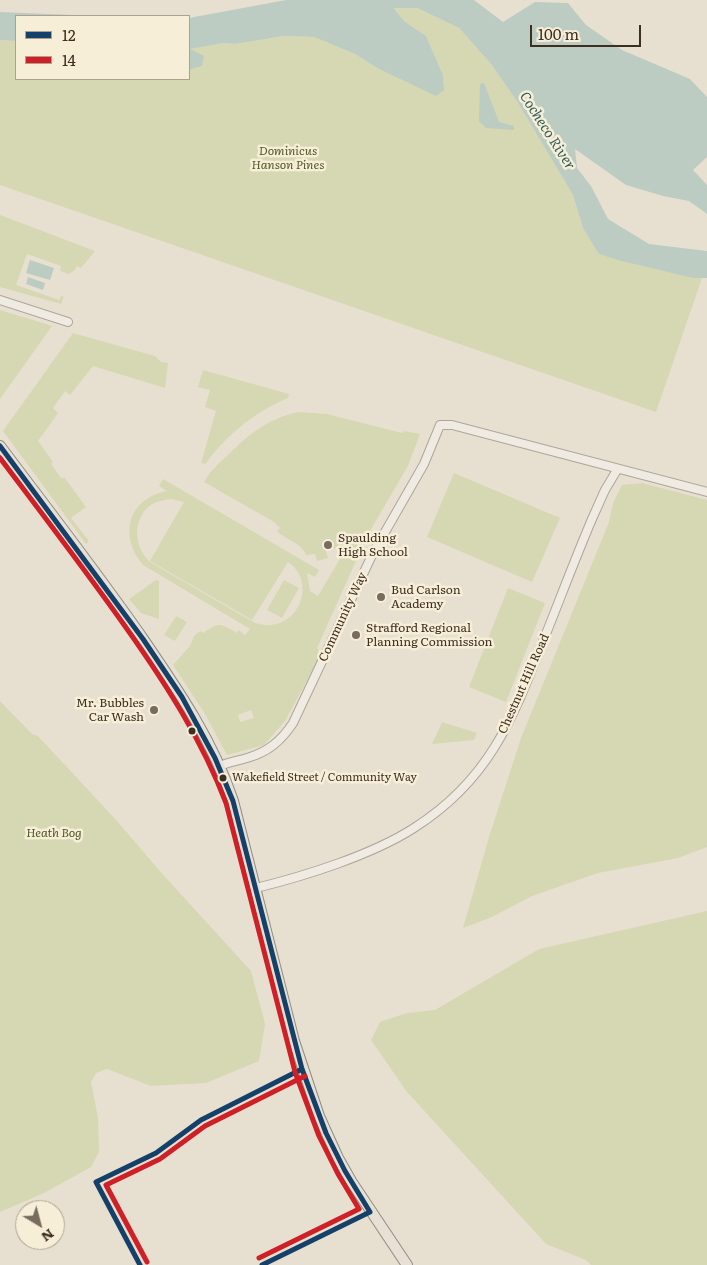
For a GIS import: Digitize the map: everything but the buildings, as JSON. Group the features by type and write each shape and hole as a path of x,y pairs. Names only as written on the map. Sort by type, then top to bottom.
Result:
{"main road":[{"path":"0,446 132,623 192,713 220,766 233,801 302,1069 319,1116 341,1164 370,1212 407,1265"}],"street":[{"path":"0,300 68,322"},
{"name":"Community Way","path":"220,766 260,753 277,743 293,723 373,553 424,464 440,426 452,425 617,470"},
{"path":"617,470 707,492"},
{"name":"Chestnut Hill Road","path":"256,888 328,866 383,845 429,818 470,780 496,746 514,712 592,519 605,490 617,470"}],"green space":[{"name":"Dominicus Hanson Pines","path":"394,7 417,8 459,28 492,65 518,103 573,195 583,228 693,278 702,278 656,412 0,185 0,40 15,41 15,80 190,80 190,70 202,66 190,49 284,36 314,37 355,54 377,68 443,75 426,36 404,21"},
{"path":"0,215 95,251 81,268 77,266 69,274 60,271 61,266 27,254 16,285 59,300 61,296 64,297 61,304 0,287"},
{"path":"0,310 52,326 0,399"},
{"path":"73,333 155,356 161,362 168,363 165,388 93,366 70,395 65,391 53,408 58,413 38,441 53,462 51,464 62,479 64,477 86,507 71,518 89,541 86,544 3,431"},
{"path":"203,370 289,394 288,398 264,410 242,425 222,443 205,464 201,463 216,411 205,407 210,390 198,387"},
{"path":"298,412 327,414 402,433 404,431 420,434 408,466 368,534 317,648 321,655 285,721 264,745 227,755 205,714 173,665 190,646 194,636 200,631 203,633 220,625 237,633 239,630 245,635 250,629 143,565 135,554 129,531 131,520 143,501 167,491 159,486 163,479 319,570 315,577 307,573 310,591 318,596 344,552 337,547 326,551 328,558 317,561 315,554 306,555 298,545 277,531 280,528 274,522 204,482 209,474 245,439 269,422","holes":["171,499 184,502 150,561 252,620 288,562 296,570 301,579 303,589 301,599 291,616 282,622 271,625 255,623 150,562 140,548 137,532 138,524 145,510 152,504","251,710 254,718 240,722 238,715"]},
{"path":"454,473 560,518 532,582 427,537"},
{"path":"642,483 707,500 707,847 678,858 598,873 532,896 492,917 463,928 489,837 521,738 609,522 613,503 622,485"},
{"path":"156,580 159,581 159,619 141,613 129,599"},
{"path":"284,580 299,588 282,618 267,610"},
{"path":"508,588 545,603 506,702 469,687"},
{"path":"176,616 187,622 175,641 164,635"},
{"name":"Heath Bog","path":"0,701 32,734 38,736 251,971 265,1024 259,1061 206,1083 151,1086 107,1069 96,1073 91,1082 98,1118 99,1152 91,1167 44,1193 28,1200 15,1200 15,1206 0,1212"},
{"path":"442,722 477,733 474,740 432,744"},
{"path":"707,911 707,1265 591,1265 586,1260 546,1244 407,1092 371,1040 380,1022 407,1013 435,1010 539,949"}],"water":[{"name":"Cocheco River","path":"286,0 474,0 503,22 535,2 568,3 586,25 622,50 690,79 707,97 707,157 693,170 707,185 707,214 689,201 663,196 626,185 575,149 577,168 591,186 608,219 649,244 707,251 707,278 693,278 599,254 583,228 573,195 518,103 492,65 459,28 417,8 394,8 404,21 426,36 443,75 444,90 436,96 377,68 355,54 314,37 284,36 190,49 190,18"},
{"path":"0,12 74,15 15,15 15,41 0,40"},
{"path":"190,49 204,56 202,66 190,70"},
{"path":"484,83 499,122 514,126 514,130 486,128 479,121 480,84"},
{"path":"30,260 54,268 50,280 26,273"},
{"path":"28,277 45,283 43,290 26,284"}],"transit line":[{"name":"12","path":"0,446 143,639 182,697 215,758 233,801 302,1069 326,1133 345,1171 370,1212 262,1265"},
{"name":"14","path":"0,458 112,607 169,692 206,757 226,803 295,1072 319,1136 338,1174 359,1209 259,1258"},
{"name":"12","path":"140,1265 96,1182 156,1153 201,1120 302,1069"},
{"name":"14","path":"147,1262 106,1185 160,1159 205,1126 305,1076"}],"place":[{"name":"Spaulding High School","path":"328,545"},
{"name":"Bud Carlson Academy","path":"381,597"},
{"name":"Strafford Regional Planning Commission","path":"356,635"},
{"name":"Mr. Bubbles Car Wash","path":"154,710"},
{"name":"Wakefield Street / Community Way","path":"223,778"}]}
